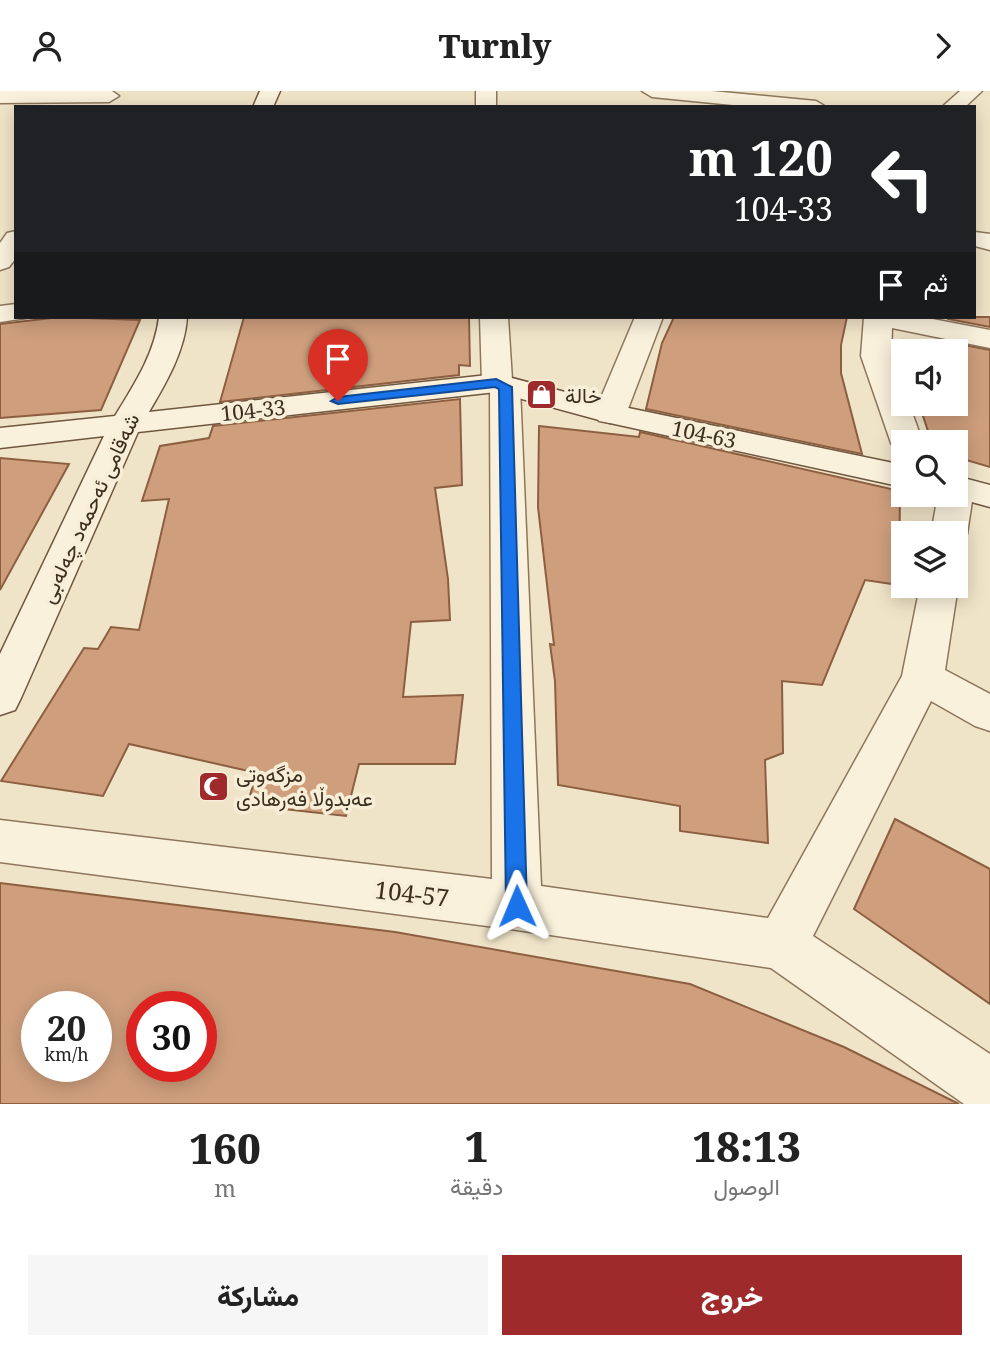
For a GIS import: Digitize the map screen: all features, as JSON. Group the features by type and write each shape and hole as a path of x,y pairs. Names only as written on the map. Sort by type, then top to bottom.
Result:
{"street":[{"path":"652,91 734,103 776,105"},
{"path":"954,105 972,91"},
{"path":"0,97 108,98"},
{"path":"0,262 14,241"},
{"name":"شەقامی ئەحمەد چەلەبی","path":"0,698 126,424 156,374 173,319"},
{"path":"494,319 501,385 517,906"},
{"path":"610,414 648,319"},
{"path":"879,319 876,356 902,430"},
{"path":"889,319 990,339"},
{"name":"104-33","path":"0,438 501,385"},
{"name":"104-63","path":"501,385 610,414 891,473"},
{"path":"780,945 923,677 937,598"},
{"path":"923,677 990,696"},
{"path":"923,677 990,714"},
{"name":"104-57","path":"0,841 517,906 780,945 990,1088"}],"building":[{"path":"990,317 990,327 948,319"},
{"path":"43,319 140,320 101,410 0,418 0,324"},
{"path":"243,319 469,319 470,366 459,365 459,375 220,402"},
{"path":"673,319 847,319 841,345 841,373 862,454 646,409 662,343"},
{"path":"968,346 990,350 990,467 968,461 968,430 928,430 923,416 968,416"},
{"path":"460,399 462,485 435,488 448,579 450,620 411,622 403,697 463,695 455,764 359,764 346,816 247,805 257,773 129,744 103,796 1,781 84,648 98,649 111,627 139,630 169,499 142,501 160,446 209,438 213,426"},
{"path":"539,426 639,437 640,432 891,489 891,507 900,507 900,521 891,521 891,584 865,580 822,685 782,681 783,753 765,760 768,843 680,831 680,806 558,785 555,681 550,644 554,645 538,507"},
{"path":"0,458 69,464 0,590"},
{"path":"895,819 990,869 990,1004 854,909"},
{"path":"0,883 395,932 690,984 844,1047 959,1104 0,1104"}],"place":[{"name":"خالة","path":"542,395"},
{"name":"مزگەوتی عەبدوڵا فەرهادی","path":"213,786"}],"route":[{"path":"338,401 496,383 505,387 517,906"}]}
